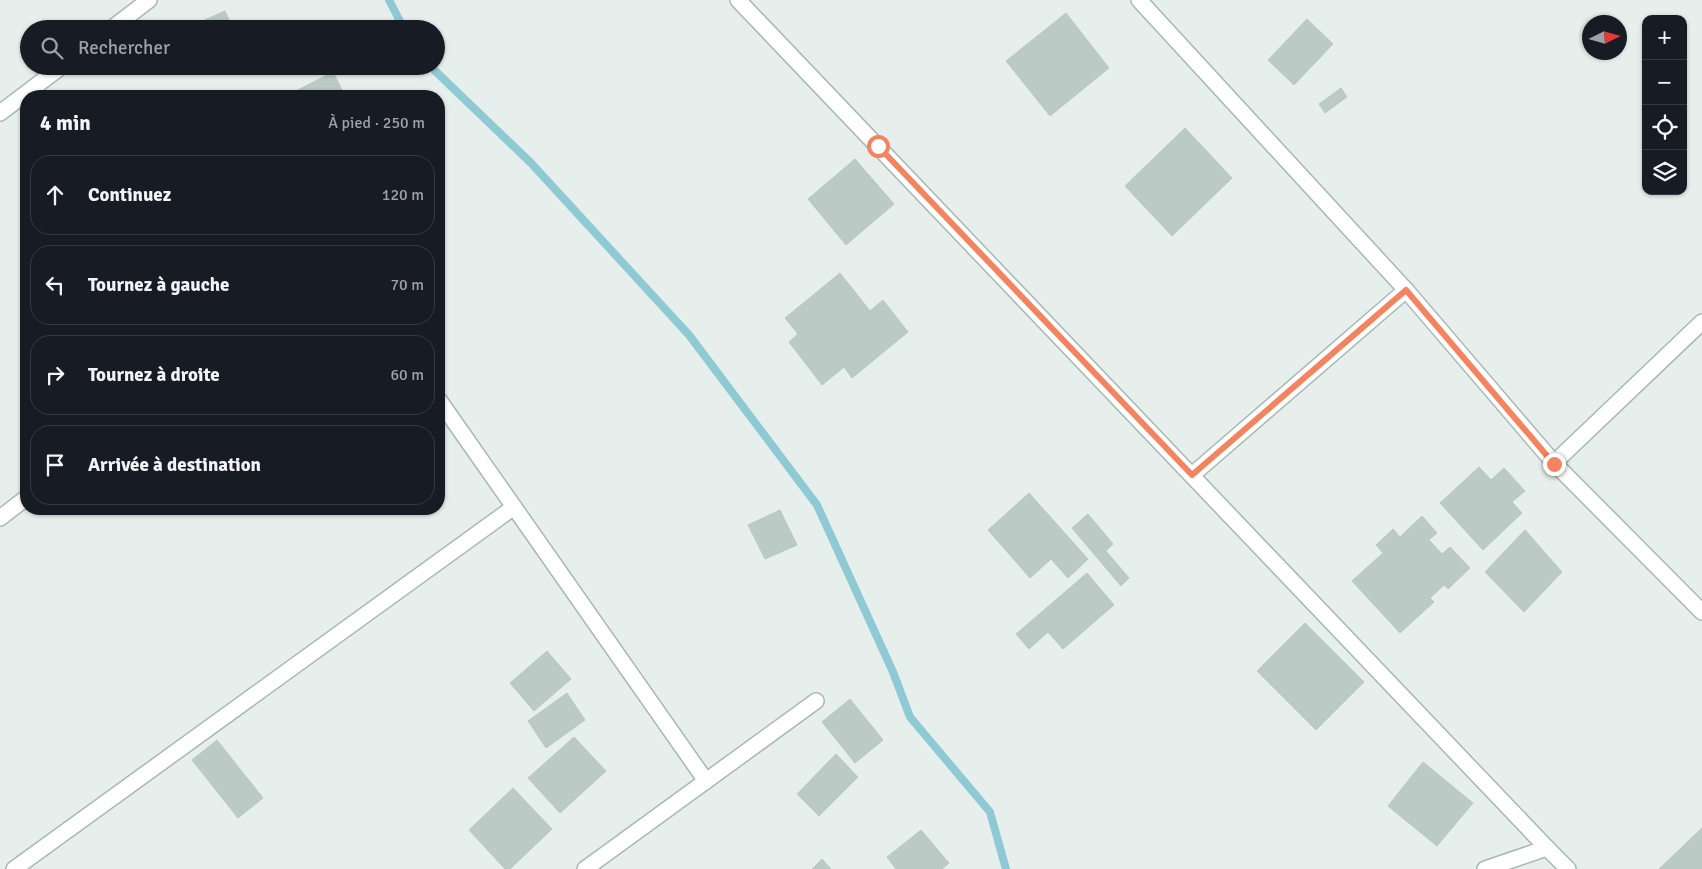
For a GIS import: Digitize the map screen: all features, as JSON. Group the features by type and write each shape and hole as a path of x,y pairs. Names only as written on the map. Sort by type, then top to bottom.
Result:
{"street":[{"path":"122,20 148,0"},
{"path":"738,0 1568,869"},
{"path":"1139,0 1406,290 1554,464 1702,612"},
{"path":"31,90 50,75"},
{"path":"0,114 20,99"},
{"path":"1192,475 1406,290"},
{"path":"1554,464 1702,322"},
{"path":"445,409 706,781"},
{"path":"0,518 20,503"},
{"path":"14,869 514,507"},
{"path":"585,869 816,701"},
{"path":"1485,869 1547,848"}],"building":[{"path":"225,11 229,20 205,20"},
{"path":"1066,13 1109,68 1050,116 1006,61"},
{"path":"1307,19 1333,44 1294,85 1268,60"},
{"path":"327,75 334,75 342,90 298,90"},
{"path":"1341,88 1347,97 1325,113 1319,104"},
{"path":"1185,128 1232,178 1172,236 1125,186"},
{"path":"855,159 894,204 846,245 808,199"},
{"path":"840,273 870,311 883,300 908,332 852,378 844,367 822,385 789,342 798,334 785,318"},
{"path":"1479,467 1491,480 1504,468 1525,491 1512,502 1522,513 1483,550 1440,503"},
{"path":"1029,493 1088,559 1068,578 1051,559 1030,578 988,530"},
{"path":"780,510 797,545 765,559 748,525"},
{"path":"1088,514 1113,544 1106,551 1129,578 1121,586 1072,528"},
{"path":"1422,516 1437,533 1429,540 1442,554 1450,547 1470,568 1448,589 1444,585 1430,598 1434,602 1400,633 1352,581 1383,553 1376,545 1393,529 1400,537"},
{"path":"1525,530 1562,572 1524,612 1485,572"},
{"path":"1087,573 1114,605 1063,649 1048,632 1029,649 1016,634"},
{"path":"1305,623 1364,682 1316,730 1257,671"},
{"path":"547,651 571,679 534,711 510,683"},
{"path":"567,693 585,720 546,748 528,721"},
{"path":"850,699 883,740 855,763 822,722"},
{"path":"574,737 606,771 560,813 528,778"},
{"path":"217,740 263,798 238,818 192,760"},
{"path":"836,754 858,777 819,816 797,794"},
{"path":"1423,762 1473,803 1437,846 1388,806"},
{"path":"513,788 552,829 510,869 505,869 469,830"},
{"path":"1702,828 1702,869 1659,869"},
{"path":"921,830 949,863 942,869 896,869 887,857"},
{"path":"822,859 831,869 812,869"}],"waterway":[{"path":"389,0 399,20"},
{"path":"439,75 531,163 689,335 817,505 893,672 910,717 990,812 1006,869"}],"route":[{"path":"878,146 1192,475 1406,290 1554,464"}]}
